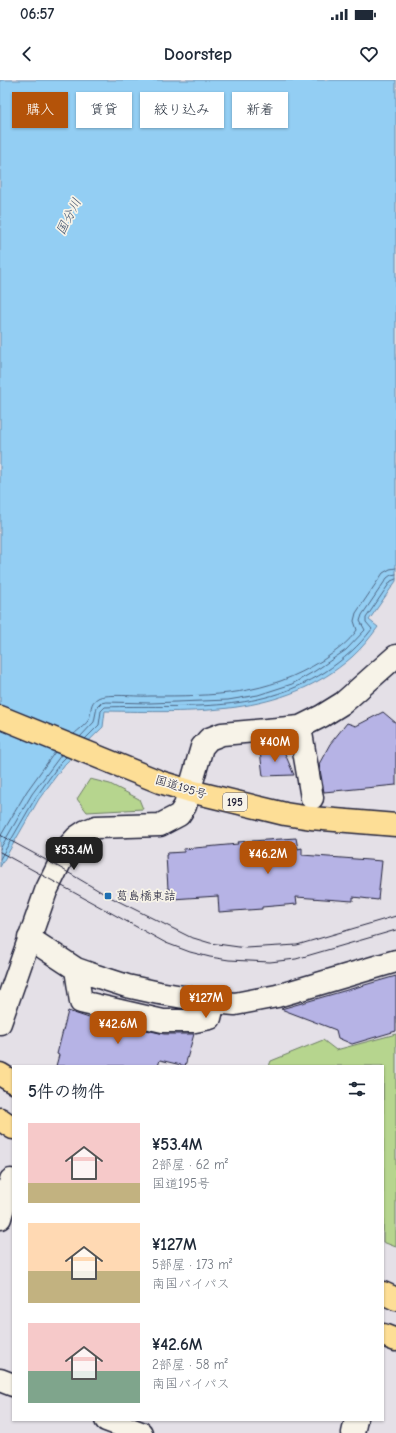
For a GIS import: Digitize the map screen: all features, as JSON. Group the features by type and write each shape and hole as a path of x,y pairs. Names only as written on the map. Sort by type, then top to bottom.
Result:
{"highway":[{"name":"国道195号","path":"0,718 160,782 190,791 285,814 311,818 396,824"},
{"path":"0,1074 12,1081"},
{"path":"0,1119 12,1127"},
{"path":"384,1293 396,1299"},
{"path":"384,1335 396,1340"}],"street":[{"path":"0,1023 46,891 57,866 77,837 96,827 160,825 179,815 185,806 202,747 209,739 222,734 300,727 343,703 396,656"},
{"path":"300,727 312,798"},
{"path":"29,938 76,969 127,986 159,994 235,1004 278,996 396,961"},
{"path":"76,969 81,1002 163,1021 195,1021 210,1018 214,1002"},
{"path":"0,1218 12,1180"},
{"path":"0,1380 12,1385"},
{"path":"109,1421 141,1433"},
{"path":"353,1433 356,1421"}],"green space":[{"path":"90,779 110,784 139,799 143,809 87,812 77,799"},
{"path":"396,1034 396,1247 384,1242 384,1065 269,1065 271,1061 323,1040 336,1050"}],"water":[{"name":"国分川","path":"0,80 396,80 396,581 369,620 378,627 352,657 325,677 296,691 266,701 235,707 203,710 170,712 105,711 103,727 65,764 39,799 0,867"}],"building":[{"path":"383,712 396,723 396,785 324,792 319,764 330,744 347,723 356,726"},
{"path":"283,749 294,775 263,776 260,751"},
{"path":"296,838 298,849 302,848 302,855 382,861 378,900 353,897 353,901 296,897 297,904 262,907 262,909 219,912 218,896 172,899 171,889 168,889 167,853 184,852 184,849 238,844 237,842"},
{"path":"396,976 396,1031 352,1044 338,1038 336,1030 281,1009"},
{"path":"68,1011 104,1023 133,1027 164,1034 194,1034 185,1065 160,1060 158,1065 56,1065 59,1055 57,1054"}],"tram line":[{"path":"0,835 108,896 190,937 210,943 246,948 297,945 396,916"},
{"path":"0,852 166,943 190,952 210,957 229,960 270,962 296,959 396,930"}],"place":[{"name":"葛島橋東詰","path":"108,896"}]}
